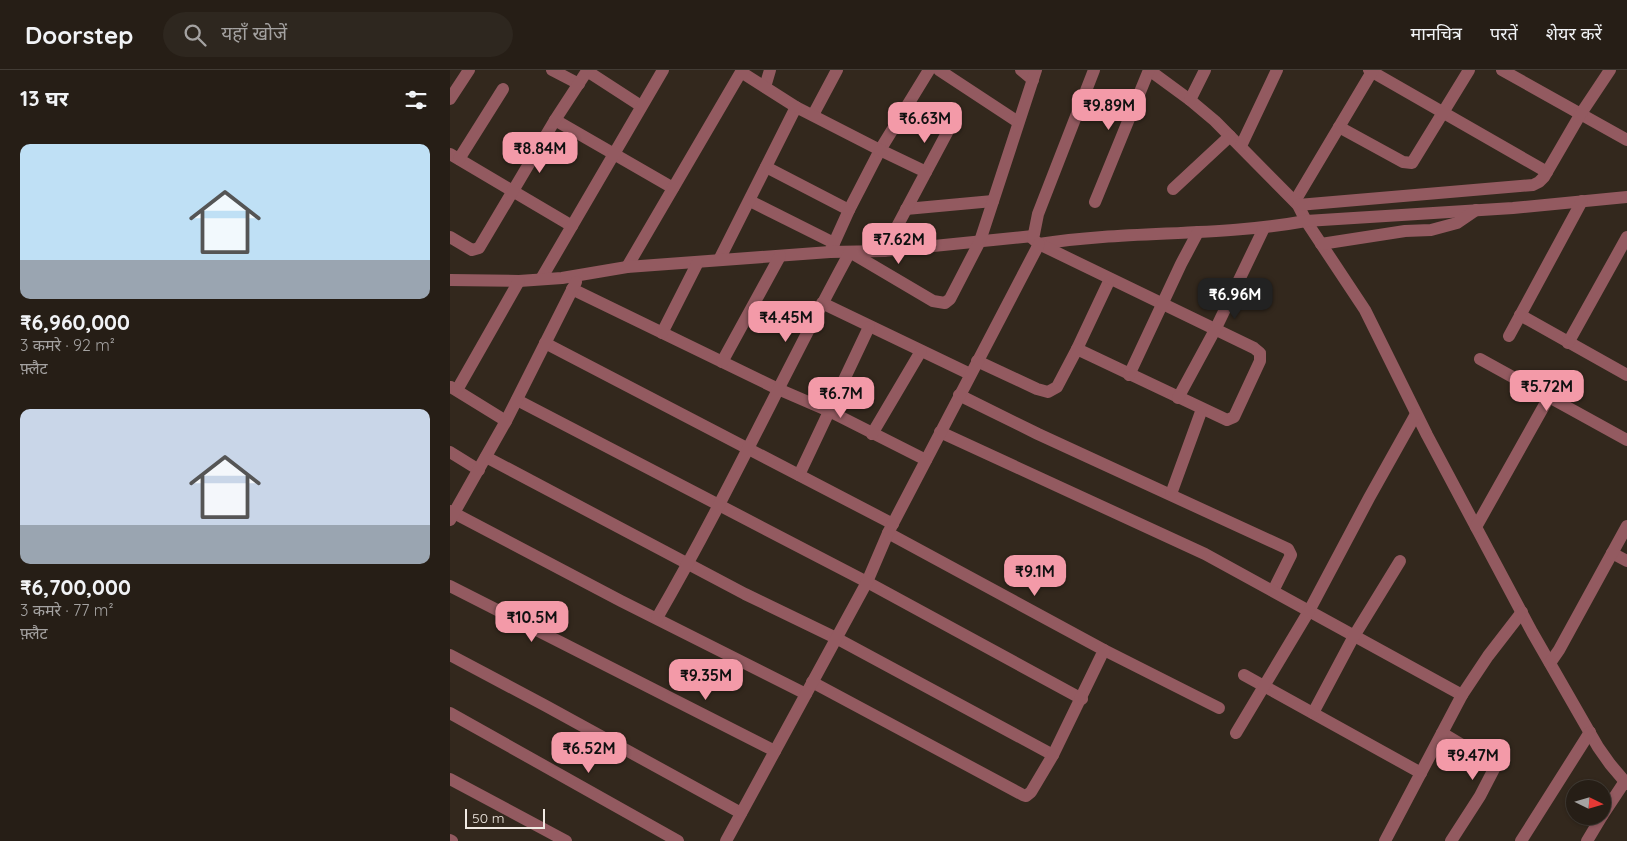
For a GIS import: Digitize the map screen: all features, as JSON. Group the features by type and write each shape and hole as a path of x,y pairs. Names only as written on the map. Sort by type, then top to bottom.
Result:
{"street":[{"path":"450,99 469,70"},
{"path":"552,70 578,84"},
{"path":"541,279 663,70"},
{"path":"764,87 770,70"},
{"path":"813,116 837,70"},
{"path":"832,247 880,150 929,70"},
{"path":"939,70 1018,122"},
{"path":"750,201 832,247 850,252 933,301 948,302 980,241 1034,75 1021,70"},
{"path":"726,841 867,582 890,528 977,361 1036,240 1038,214 1094,70"},
{"path":"1095,202 1149,70 1190,100 1241,146 1301,211 1364,310 1416,414 1550,663 1610,764 1626,782 1611,803"},
{"path":"1190,100 1205,70"},
{"path":"1241,146 1277,70"},
{"path":"1339,127 1410,164 1415,160 1469,70"},
{"path":"1502,70 1627,140"},
{"path":"850,252 884,251 980,241 1090,239 1264,228 1301,211 1533,184 1540,182 1547,172 1580,115 1610,70"},
{"path":"450,237 472,250 479,248 555,120 587,71 641,106"},
{"path":"627,267 739,71 796,107 926,172"},
{"path":"1301,211 1339,127 1371,71 1547,172"},
{"path":"503,89 454,156 572,226"},
{"path":"719,260 796,107"},
{"path":"555,120 673,188"},
{"path":"884,251 948,130"},
{"path":"1173,188 1230,136"},
{"path":"766,167 849,210"},
{"path":"1301,211 1476,210 1627,197"},
{"path":"906,209 993,200"},
{"path":"1509,336 1582,201"},
{"path":"1321,244 1405,231 1431,230 1457,223 1476,210"},
{"path":"1178,398 1216,328 1264,228"},
{"path":"1129,375 1198,232"},
{"path":"1568,343 1627,237"},
{"path":"1036,240 1162,305 1216,328 1254,348 1260,353 1260,361 1232,420 1224,419 1202,409 1077,349"},
{"path":"450,281 541,279 627,267 780,256 832,247"},
{"path":"657,618 688,564 850,252"},
{"path":"722,362 780,256"},
{"path":"662,333 698,262"},
{"path":"579,275 506,421 451,515 806,694"},
{"path":"977,361 1037,390 1048,392 1056,387 1077,349 1110,278"},
{"path":"506,421 454,388 518,281"},
{"path":"572,289 778,389 829,411 926,460"},
{"path":"822,303 970,374"},
{"path":"1520,315 1627,375"},
{"path":"799,476 869,327"},
{"path":"545,343 799,476 1104,650 1219,708"},
{"path":"872,434 921,352"},
{"path":"1480,359 1627,440"},
{"path":"959,395 1038,434 1290,550 1290,558 1273,591"},
{"path":"1476,527 1549,397"},
{"path":"517,400 867,582 1082,699"},
{"path":"1171,494 1202,409"},
{"path":"1236,733 1309,611 1416,414"},
{"path":"940,432 1205,554 1462,695"},
{"path":"450,452 479,470"},
{"path":"486,458 745,594 836,638 1053,755"},
{"path":"1550,663 1627,526"},
{"path":"1612,553 1627,560"},
{"path":"1313,713 1354,636 1400,562"},
{"path":"450,586 775,751"},
{"path":"1387,840 1462,695 1488,656 1522,612"},
{"path":"812,682 1026,796 1031,792 1053,755 1082,699 1104,650"},
{"path":"450,655 741,813"},
{"path":"1244,675 1421,773"},
{"path":"450,713 678,841"},
{"path":"1521,841 1590,732"},
{"path":"1442,733 1492,763 1495,767 1480,796 1451,841"},
{"path":"450,780 566,841"},
{"path":"1587,841 1597,825"}]}
